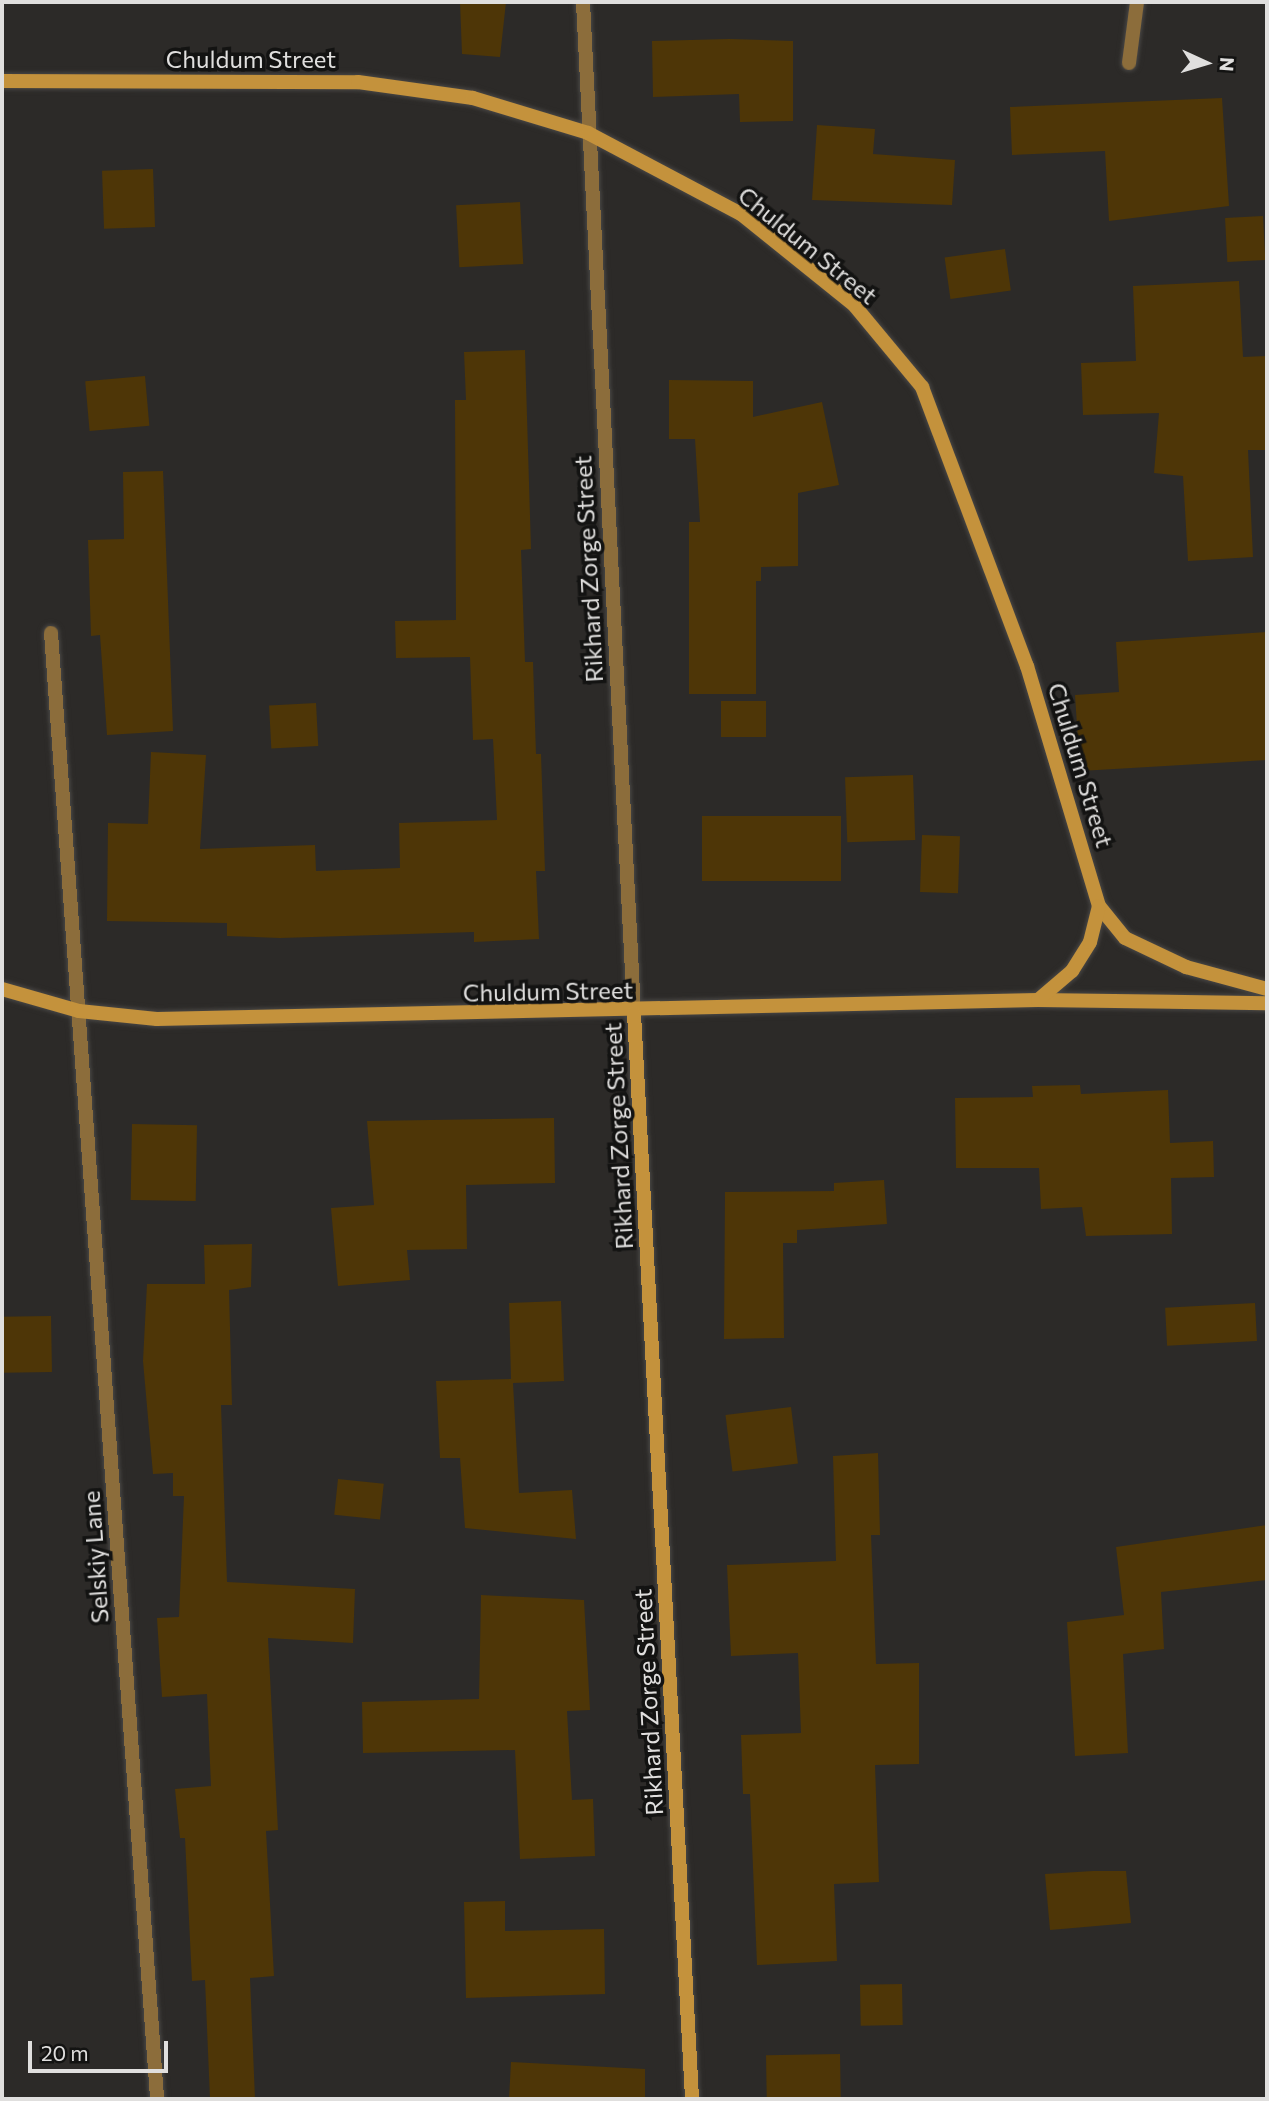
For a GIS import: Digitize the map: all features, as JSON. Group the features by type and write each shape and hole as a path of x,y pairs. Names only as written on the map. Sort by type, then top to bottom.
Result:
{"main road":[{"name":"Chuldum Street","path":"2,81 358,82 473,97 588,133 741,214 854,305 922,387 1027,666 1099,906 1125,938 1186,967 1267,989"},
{"path":"1038,1000 1072,971 1090,942 1099,906"},
{"name":"Chuldum Street","path":"2,989 79,1011 157,1019 634,1013 1038,1000 1267,1003"},
{"name":"Rikhard Zorge Street","path":"634,1013 692,2099"}],"street":[{"name":"Rikhard Zorge Street","path":"583,2 634,1013"},
{"path":"1129,63 1137,2"},
{"name":"Selskiy Lane","path":"51,633 158,2099"}],"building":[{"path":"460,2 506,2 500,57 462,54"},
{"path":"652,41 793,41 793,121 740,122 739,94 653,97"},
{"path":"1222,98 1229,206 1109,221 1105,151 1012,155 1010,107"},
{"path":"817,125 875,129 873,154 955,160 952,205 812,200"},
{"path":"153,169 155,227 104,229 102,171"},
{"path":"520,202 523,264 459,267 456,205"},
{"path":"1263,216 1265,260 1227,262 1225,218"},
{"path":"1005,249 1011,291 950,299 945,257"},
{"path":"1239,281 1243,357 1267,356 1267,450 1248,450 1253,557 1188,561 1183,476 1154,473 1159,413 1083,415 1081,363 1136,361 1133,286"},
{"path":"525,350 531,549 521,550 525,662 533,662 536,754 541,754 545,871 536,871 539,939 474,942 474,932 280,938 227,936 227,923 107,921 108,823 148,824 151,752 206,755 200,849 315,845 316,871 400,868 399,823 497,820 493,739 473,740 470,657 396,658 395,621 456,620 455,400 466,400 464,352"},
{"path":"145,376 149,426 90,431 85,381"},
{"path":"669,380 753,381 753,417 822,402 839,485 798,493 798,566 761,567 761,581 756,581 756,694 689,694 689,522 700,522 695,439 669,439"},
{"path":"163,471 173,731 107,735 100,635 91,636 88,540 124,539 123,472"},
{"path":"1267,632 1267,760 1080,771 1075,695 1119,692 1116,642"},
{"path":"721,701 766,701 766,737 721,737"},
{"path":"316,703 318,746 271,748 269,705"},
{"path":"913,775 915,840 847,842 845,777"},
{"path":"702,816 841,816 841,881 702,881"},
{"path":"922,835 960,836 958,893 920,892"},
{"path":"1080,1085 1081,1094 1168,1090 1170,1143 1213,1141 1214,1177 1171,1178 1172,1234 1086,1236 1082,1207 1041,1209 1039,1168 956,1168 955,1098 1033,1097 1032,1086"},
{"path":"554,1118 555,1183 466,1185 467,1249 407,1250 410,1280 338,1286 331,1208 374,1205 367,1121"},
{"path":"132,1124 197,1125 196,1201 131,1200"},
{"path":"884,1180 887,1224 797,1230 797,1243 783,1243 784,1338 724,1339 725,1192 834,1191 834,1183"},
{"path":"252,1244 251,1287 229,1290 232,1405 221,1405 227,1582 355,1589 353,1643 268,1638 278,1830 266,1831 274,1976 250,1978 255,2099 210,2099 205,1980 192,1981 185,1838 180,1838 175,1789 211,1786 207,1694 162,1697 157,1618 179,1617 184,1496 173,1496 173,1473 153,1474 143,1361 147,1284 205,1284 204,1245"},
{"path":"561,1301 564,1381 513,1383 519,1493 572,1490 576,1539 465,1528 460,1458 440,1458 436,1381 511,1379 509,1303"},
{"path":"1255,1303 1257,1341 1167,1346 1165,1308"},
{"path":"51,1316 52,1372 3,1373 2,1317"},
{"path":"791,1407 798,1464 732,1472 725,1415"},
{"path":"878,1453 880,1535 871,1535 876,1664 919,1663 919,1764 875,1765 879,1882 834,1884 837,1961 757,1965 750,1794 743,1794 741,1735 801,1733 798,1653 731,1656 727,1565 836,1561 833,1456"},
{"path":"338,1479 384,1484 380,1520 334,1515"},
{"path":"1267,1525 1267,1580 1161,1592 1164,1649 1123,1654 1128,1753 1075,1756 1067,1622 1124,1615 1116,1547"},
{"path":"481,1595 584,1600 590,1710 567,1711 572,1800 593,1799 595,1856 520,1859 515,1750 363,1753 362,1702 479,1699"},
{"path":"1126,1871 1131,1923 1050,1930 1045,1874"},
{"path":"505,1901 505,1931 604,1929 605,1994 466,1998 464,1902"},
{"path":"902,1984 903,2025 861,2026 860,1985"},
{"path":"840,2054 841,2099 767,2099 766,2055"},
{"path":"511,2062 645,2069 645,2099 509,2099"}]}
